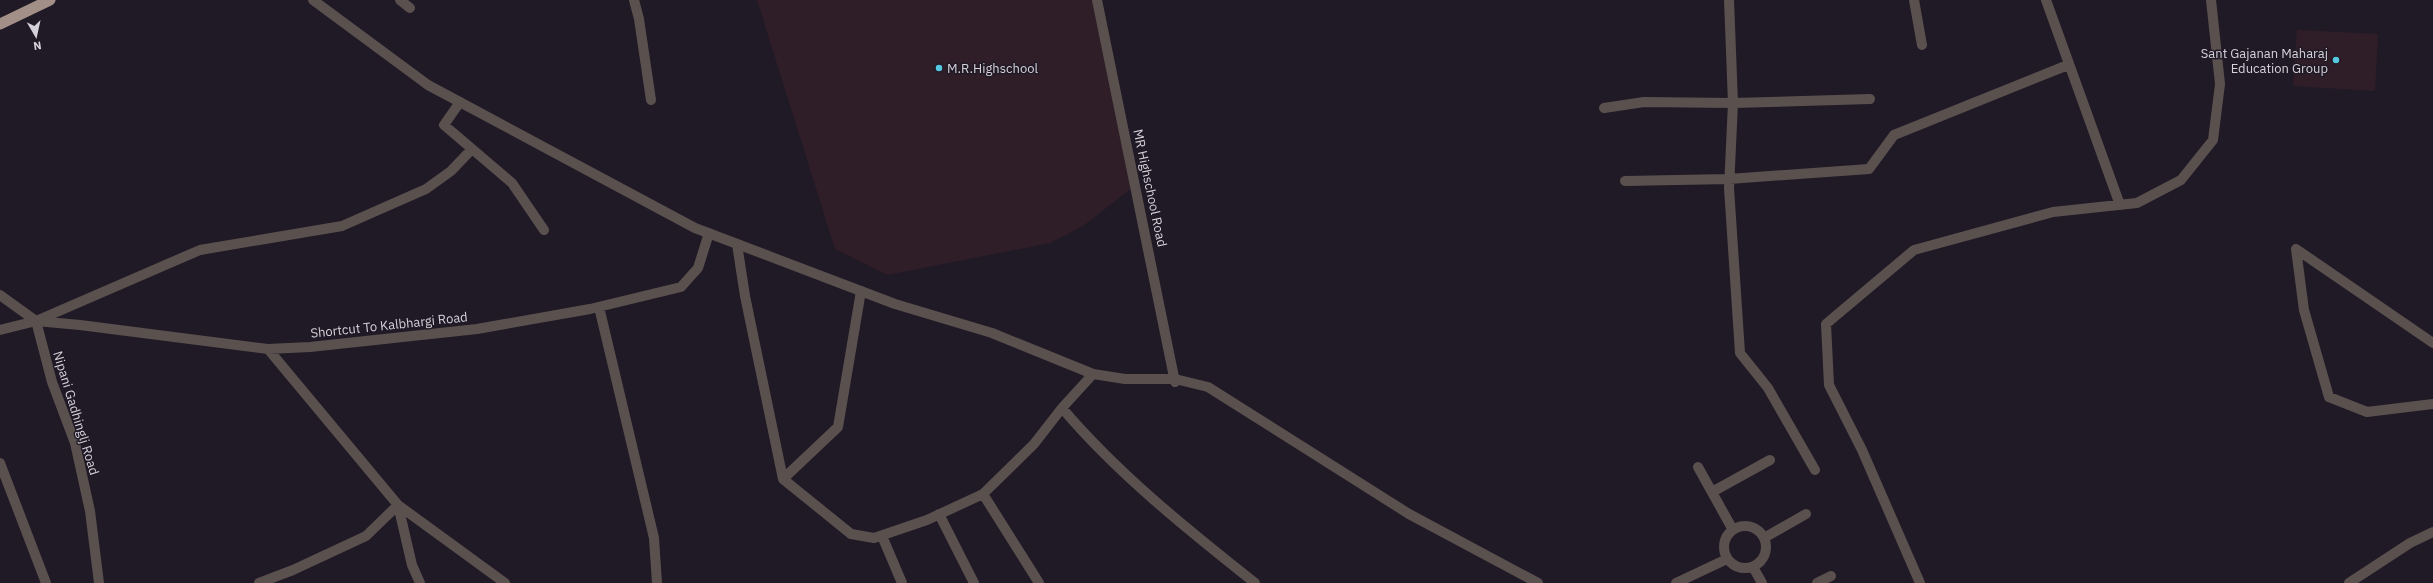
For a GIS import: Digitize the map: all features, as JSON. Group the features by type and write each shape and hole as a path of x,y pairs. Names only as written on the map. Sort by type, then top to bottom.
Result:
{"highway":[{"path":"0,24 50,0"}],"street":[{"path":"313,0 428,85 695,228 895,304 992,334 1093,374 1125,379 1175,380 1208,387 1409,514 1538,583"},
{"path":"400,0 410,8"},
{"path":"634,0 639,19 651,100"},
{"name":"MR Highschool Road","path":"1097,0 1175,380"},
{"path":"1729,0 1733,104 1729,179 1740,353 1768,388 1815,470"},
{"path":"1914,0 1922,45"},
{"path":"2046,0 2068,65 2120,205"},
{"path":"1920,583 1862,450 1829,385 1826,324 1914,250 2053,212 2138,203 2180,180 2213,140 2220,84 2211,0"},
{"path":"1625,181 1729,179 1869,170 1894,134 2068,65"},
{"path":"1604,108 1644,102 1733,104 1870,99"},
{"path":"460,102 444,125 512,183 544,230"},
{"path":"0,330 36,321 200,250 342,226 426,189 451,171 472,149"},
{"name":"Shortcut To Kalbhargi Road","path":"36,321 80,325 268,349 310,347 477,329 599,307 681,287 698,268 709,233"},
{"path":"737,244 745,296 782,479 851,534 874,538 882,536 939,514 982,494 1034,444 1062,408 1093,374"},
{"path":"2433,343 2296,248 2304,310 2329,397 2367,412 2433,404"},
{"path":"782,479 838,427 861,291"},
{"path":"0,295 36,321"},
{"path":"599,307 654,538 657,583"},
{"name":"Nipani Gadhinglj Road","path":"36,321 52,382 75,443 90,511 99,583"},
{"path":"268,349 398,505 505,583"},
{"path":"1062,408 1094,446 1206,544 1254,583"},
{"path":"1712,492 1770,460"},
{"path":"0,463 46,583"},
{"path":"1698,467 1733,530"},
{"path":"982,494 1039,583"},
{"path":"259,583 366,536 398,505"},
{"path":"398,505 412,565 420,583"},
{"path":"939,514 974,583"},
{"path":"1764,538 1806,514"},
{"path":"1739,527 1754,528 1764,538 1766,544 1763,558 1753,567 1739,568 1727,559 1724,553 1725,540 1733,530 1739,527"},
{"path":"2349,583 2410,543 2433,532"},
{"path":"882,536 902,583"},
{"path":"1676,583 1727,559"},
{"path":"1753,567 1762,583"},
{"path":"1817,583 1831,576"}],"shaded area":[{"path":"757,0 1097,0 1137,184 1083,226 1050,243 887,275 835,249"},
{"name":"Sant Gajanan Maharaj Education Group","path":"2297,30 2378,34 2375,91 2293,86"}],"place":[{"name":"Sant Gajanan Maharaj Education Group","path":"2336,60"},
{"name":"M.R.Highschool","path":"939,68"}]}
